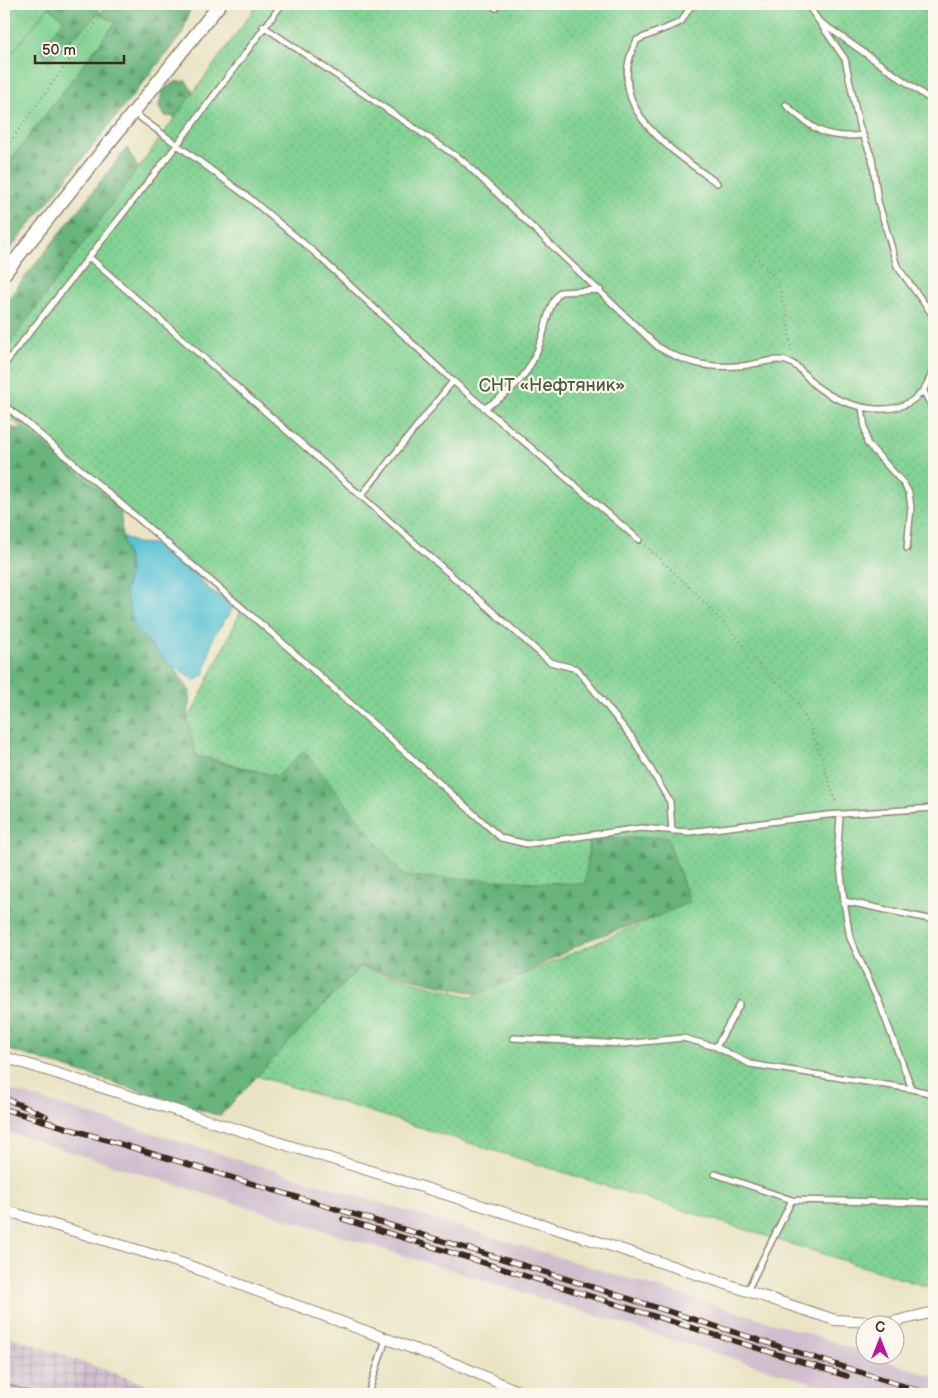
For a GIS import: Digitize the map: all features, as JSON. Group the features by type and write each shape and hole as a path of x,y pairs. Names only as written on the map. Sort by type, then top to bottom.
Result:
{"street":[{"path":"4,274 220,4"},
{"path":"4,1058 596,1241 835,1320 888,1323 934,1312"},
{"path":"4,1210 184,1264 463,1367 524,1394"}],"lane":[{"path":"4,365 177,145 263,26 282,4"},
{"path":"490,4 496,8"},
{"path":"692,4 681,22 637,40 627,65 626,78 638,113 650,130 667,147 717,183"},
{"path":"807,4 845,59 863,135 872,158 878,201 897,266 934,317"},
{"path":"819,22 934,102"},
{"path":"263,26 462,160 658,347 681,360 709,366 739,366 776,360 792,363 816,386 833,398 862,407 890,409 907,403 923,390 934,369"},
{"path":"786,104 806,123 826,135 844,138 863,135"},
{"path":"133,112 248,196 314,252 453,381 639,540"},
{"path":"89,257 550,662 577,669 633,738 670,802 672,831"},
{"path":"485,408 506,395 530,370 551,303 560,292 600,290"},
{"path":"361,496 453,381"},
{"path":"923,390 934,411"},
{"path":"4,405 36,430 274,635 501,838 527,844 641,828 689,832 840,815 934,808"},
{"path":"862,407 867,444 904,484 909,493 911,507 907,548"},
{"path":"840,815 838,847 850,938 879,1002 912,1089"},
{"path":"844,901 934,920"},
{"path":"716,1047 740,1004"},
{"path":"513,1038 623,1044 683,1038 716,1047 750,1064 934,1094"},
{"path":"715,1174 792,1200 934,1203"},
{"path":"748,1291 792,1200"},
{"path":"368,1394 386,1338"}],"path":[{"path":"4,150 110,4"},
{"path":"755,254 778,282 793,350 792,363"},
{"path":"639,540 675,571 738,639 765,673 789,692 800,706 827,773 840,815"}],"shaded area":[{"path":"4,1088 826,1339 856,1350 856,1366 902,1366 934,1377 934,1394 848,1394 4,1131"},
{"path":"4,1334 12,1337 173,1394 4,1394"}],"green space":[{"path":"4,4 48,4 49,7 4,63"},
{"path":"51,4 100,4 98,13 107,4 192,4 182,34 4,257 4,169 116,22 98,14 48,62 41,48 64,20 49,7"},
{"name":"СНТ «Нефтяник»","path":"258,4 934,4 934,1289 257,1076 360,967 472,997 690,902 667,837 589,839 585,884 404,876 304,751 277,776 196,755 188,721 243,607 4,413 4,352"},
{"path":"49,7 64,20 41,48 98,14 116,22 4,169 4,63"},
{"path":"186,81 197,97 185,118 165,116 159,107 162,90 175,82"},
{"path":"127,148 141,174 4,360 4,304"},
{"path":"4,427 47,432 120,498 122,536 130,568 125,592 135,629 173,667 190,691 188,719 197,757 277,776 304,742 581,883 589,854 589,839 667,837 690,903 677,910 591,939 482,995 360,966 220,1116 4,1048"}],"water":[{"path":"122,536 136,543 154,544 173,561 193,569 208,589 235,605 213,637 204,675 195,680 173,667 135,629 125,592 130,568"}],"building":[{"path":"4,1383 33,1392 33,1394 4,1394"}],"railway":[{"path":"4,1098 46,1116"},
{"path":"4,1109 529,1267 929,1394"},
{"path":"343,1219 847,1376"}]}
